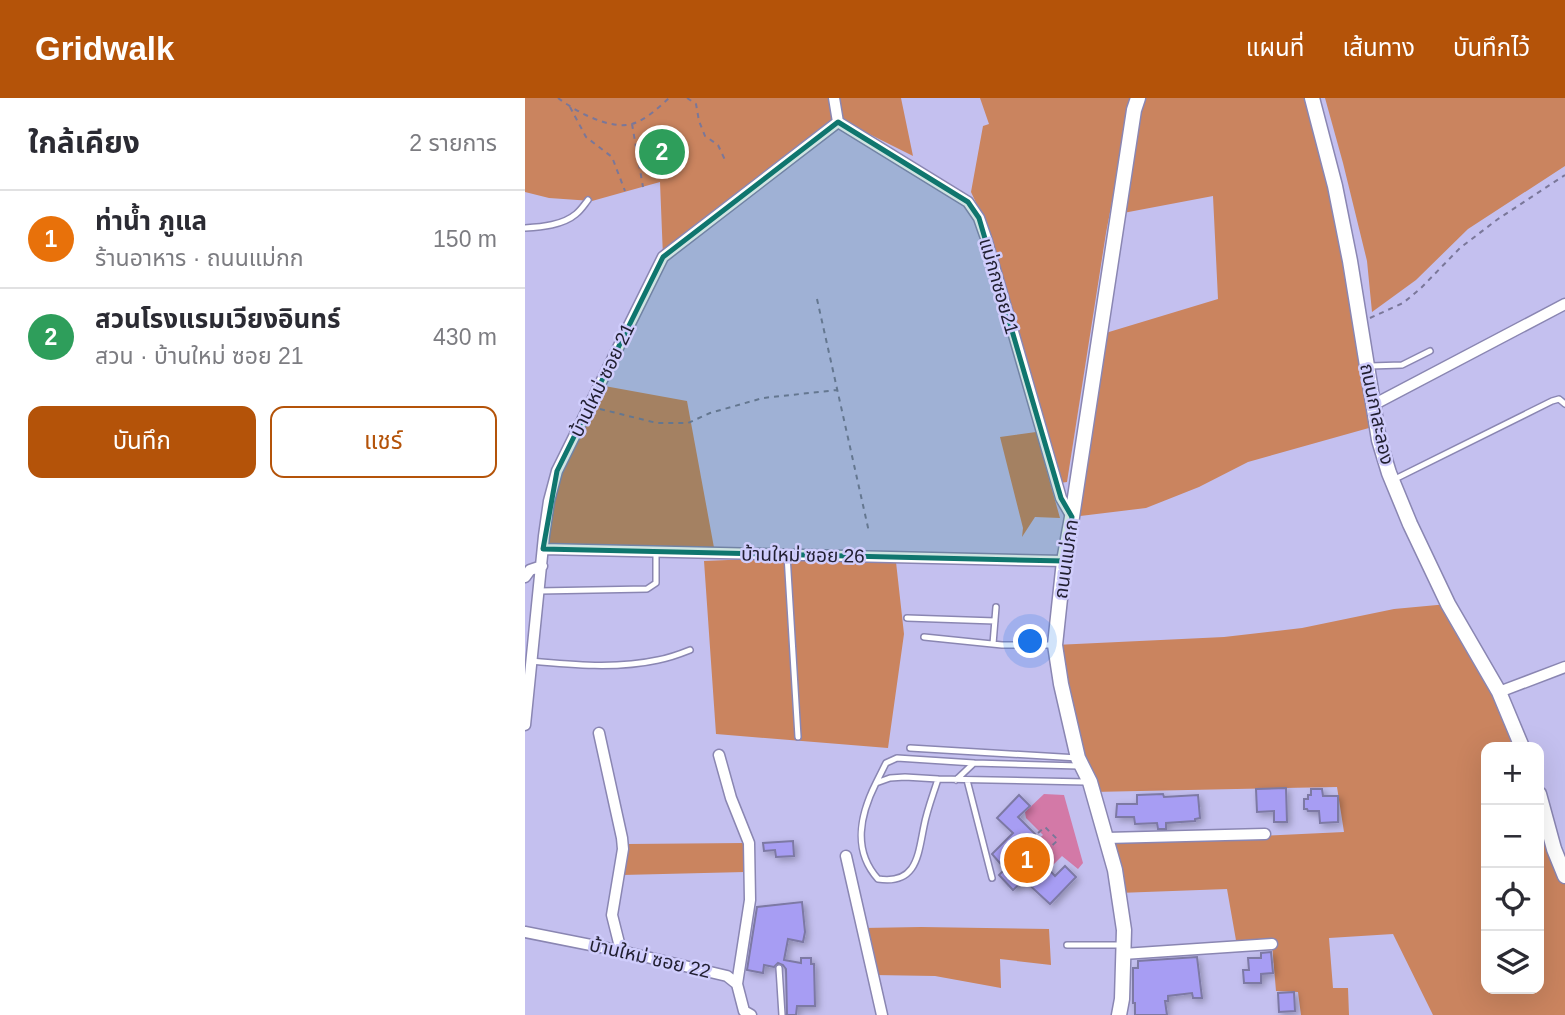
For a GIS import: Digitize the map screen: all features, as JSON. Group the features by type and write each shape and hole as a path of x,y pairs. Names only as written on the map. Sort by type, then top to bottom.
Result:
{"street":[{"path":"834,98 838,122"},
{"name":"ถนนแม่กก","path":"1119,1015 1124,930 1115,870 1090,782 1080,762 1061,684 1055,645 1063,561 1137,98"},
{"name":"ถนนกาสะลอง","path":"1312,98 1335,186 1350,261 1378,440 1410,524 1448,604 1499,692 1520,742"},
{"name":"บ้านใหม่ ซอย 21","path":"525,725 527,676 537,617 549,500 557,471 663,257 838,122"},
{"name":"แม่กกซอย21","path":"838,122 968,202 979,218 1061,498 1072,517"},
{"path":"1373,405 1565,304"},
{"name":"บ้านใหม่ ซอย 26","path":"543,548 1063,561"},
{"path":"525,577 530,570 542,566"},
{"path":"525,609 537,617"},
{"path":"1499,692 1565,667"},
{"path":"600,733 622,838 623,849 612,915 621,951"},
{"path":"719,755 731,798 749,842 750,900 737,984"},
{"path":"1542,805 1565,877"},
{"path":"1106,838 1265,834"},
{"path":"846,856 882,1015"},
{"name":"บ้านใหม่ ซอย 22","path":"525,932 727,976 737,984 744,1011 751,1015"},
{"path":"1123,950 1272,944"}],"lane":[{"path":"525,228 563,221 575,215 588,200"},
{"path":"1366,367 1402,365 1430,351"},
{"path":"1392,480 1552,401 1559,399 1565,404"},
{"path":"540,591 647,589 656,583 656,551"},
{"path":"787,555 798,737"},
{"path":"993,644 996,607"},
{"path":"907,618 995,621"},
{"path":"924,637 993,644 1055,645"},
{"path":"531,661 588,665 625,664 657,661 690,650"},
{"path":"910,748 1080,762"},
{"path":"938,779 914,867 895,879 878,879 867,866 860,836 863,818 886,763 897,758 974,763 1080,762"},
{"path":"956,780 974,763"},
{"path":"876,783 905,776 956,780 1090,782"},
{"path":"967,780 992,878"},
{"path":"1067,945 1123,950"},
{"path":"779,968 782,1015"}],"path":[{"path":"558,98 602,122 627,125 650,115 669,98"},
{"path":"687,98 695,104 705,136 718,145 725,160"},
{"path":"569,105 586,137 612,157 625,191"},
{"path":"632,123 643,187"},
{"path":"1359,322 1403,303 1461,248 1498,219 1565,176"},
{"path":"817,299 869,532"},
{"path":"589,405 657,423 688,423 711,413 763,398 837,390"},
{"path":"1039,832 1045,827 1058,840 1040,857"}],"highlighted area":[{"path":"838,122 968,202 979,218 1061,498 1072,517 1064,561 543,549 557,471 663,257"}],"shaded area":[{"path":"525,98 834,98 838,122 663,257 660,182 592,201 549,198 525,192"},
{"path":"840,98 901,98 913,156 843,121"},
{"path":"980,98 1132,98 1106,233 1067,482 1060,483 990,233 971,192 983,126 989,124"},
{"path":"1139,98 1312,98 1376,426 1248,462 1199,487 1146,508 1072,517 1099,335 1218,299 1213,196 1118,214"},
{"path":"1325,98 1565,98 1565,166 1468,229 1416,280 1372,312 1367,261"},
{"path":"599,385 687,401 715,553 543,549 549,501"},
{"path":"1036,432 1060,518 1035,517 1022,537 1023,528 1000,437"},
{"path":"778,558 896,562 904,634 888,748 716,734 704,561"},
{"path":"1448,604 1519,742 1481,742 1481,994 1544,994 1544,808 1565,869 1565,1015 1433,1015 1393,934 1329,938 1333,988 1348,988 1349,1015 1301,1015 1298,992 1276,991 1272,944 1237,946 1227,889 1118,893 1107,843 1344,832 1337,787 1092,792 1055,645 1224,637 1302,628 1394,609"},
{"path":"1044,794 1064,795 1083,863 1078,869 1062,856 1052,866 1030,846 1043,835 1026,818 1025,812"},
{"path":"744,843 745,872 622,875 628,844"},
{"path":"863,928 1049,929 1051,965 1000,959 1001,988 935,976 874,975"}],"building":[{"path":"1286,788 1287,822 1274,822 1274,811 1257,812 1256,789"},
{"path":"1311,789 1322,789 1323,796 1338,796 1338,822 1320,823 1319,811 1304,809 1304,799 1311,795"},
{"path":"1163,794 1164,797 1198,795 1200,818 1195,821 1166,823 1166,829 1158,829 1157,823 1135,824 1134,817 1116,817 1117,804 1137,804 1137,795"},
{"path":"1019,795 1030,806 1018,817 1035,834 1025,844 1055,876 1065,866 1076,877 1050,904 1024,880 1013,890 999,875 1005,869 992,854 1013,833 997,818"},
{"path":"793,841 794,856 776,857 775,850 764,851 763,843"},
{"path":"802,902 805,932 803,942 788,939 784,960 801,963 801,958 811,958 811,964 814,964 815,1006 797,1006 796,1015 787,1015 786,969 783,965 764,965 763,973 747,970 757,907"},
{"path":"1271,952 1273,973 1261,974 1261,983 1244,983 1243,970 1249,970 1248,958 1261,958 1261,953"},
{"path":"1197,957 1202,998 1193,998 1192,993 1168,996 1168,1001 1165,1001 1167,1015 1135,1015 1133,968 1138,968 1138,961"},
{"path":"1294,992 1295,1011 1279,1012 1278,993"}],"place":[{"name":"สวนโรงแรมเวียงอินทร์","path":"662,152"},
{"name":"ท่าน้ำ ภูแล","path":"1027,860"}]}
